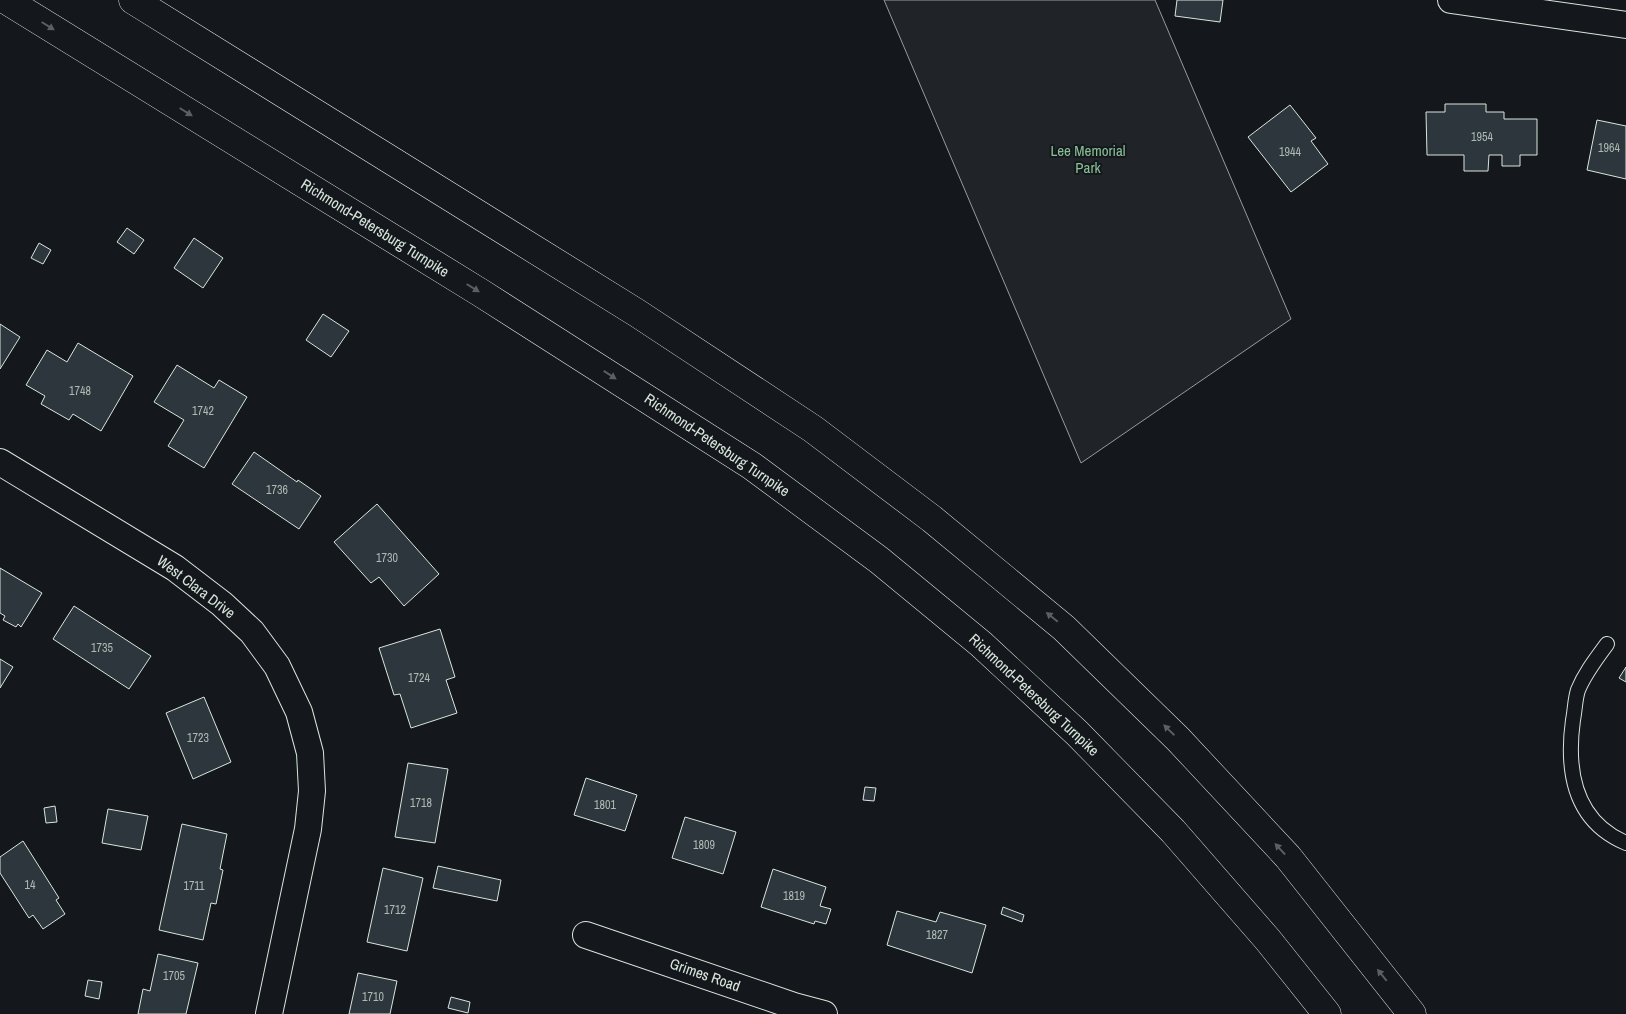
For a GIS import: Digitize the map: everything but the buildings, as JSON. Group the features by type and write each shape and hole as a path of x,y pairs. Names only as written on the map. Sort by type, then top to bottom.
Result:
{"highway":[{"name":"Richmond-Petersburg Turnpike","path":"6,0 481,293 752,466 879,560 981,644 1077,733 1173,831 1268,940 1327,1014"},
{"path":"133,0 638,313 813,429 932,519 1064,628 1178,740 1288,857 1412,1014"}],"street":[{"path":"1451,0 1626,25"},
{"name":"West Clara Drive","path":"0,462 175,568 222,604 252,632 277,666 295,704 310,753 311,800 308,829 269,1014"},
{"name":"Grimes Road","path":"586,935 824,1014"}],"lane":[{"path":"1607,644 1586,673 1577,692 1571,734 1573,781 1581,803 1594,823 1613,838 1626,843"}],"green space":[{"name":"Lee Memorial Park","path":"884,0 1155,0 1291,319 1081,463"}]}
